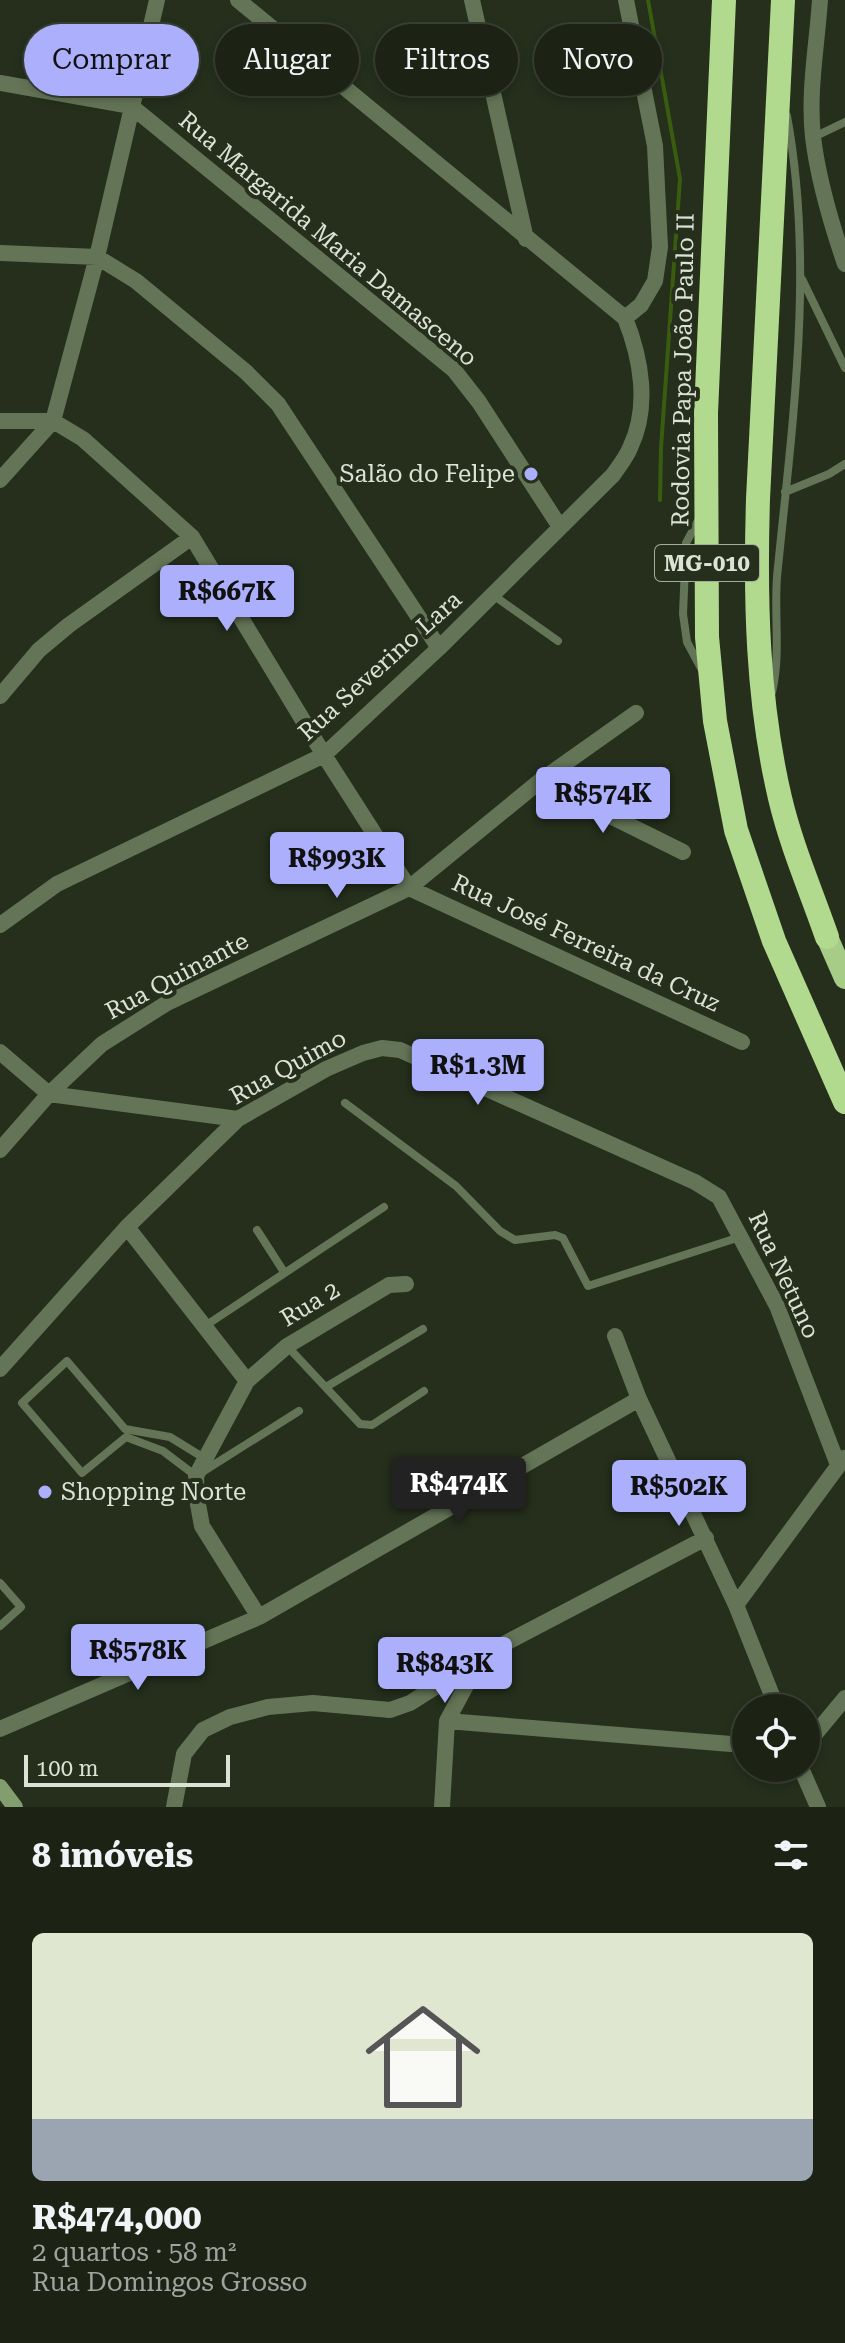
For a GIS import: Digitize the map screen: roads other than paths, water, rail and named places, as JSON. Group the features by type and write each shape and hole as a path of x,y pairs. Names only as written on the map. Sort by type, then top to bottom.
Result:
{"highway":[{"name":"Rodovia Papa João Paulo II","path":"724,0 706,413 707,637 711,688 736,830 774,941 845,1102"},
{"name":"MG-010","path":"783,0 756,558 759,670 780,799 827,937 845,959"},
{"path":"827,937 845,978"}],"main road":[{"path":"0,1787 15,1807"}],"street":[{"path":"0,480 53,421 97,257 157,0"},
{"path":"238,0 625,318 641,305 655,281 660,247 655,146 626,0"},
{"path":"472,0 526,239"},
{"path":"820,0 813,137 845,264"},
{"name":"Rua Margarida Maria Damasceno","path":"0,83 131,106 454,370 479,402 560,527"},
{"path":"0,253 97,257 136,281 246,372 278,404 439,648"},
{"name":"Rua Severino Lara","path":"0,925 57,884 324,755 439,648 613,475 630,448 639,423 641,375 636,346 625,318"},
{"path":"0,421 53,421 83,439 192,537 409,888"},
{"path":"0,696 49,642 192,537"},
{"name":"Rua Quinante","path":"0,1150 49,1094 102,1044 167,1003 409,888 540,781 636,713"},
{"path":"540,781 683,852"},
{"name":"Rua José Ferreira da Cruz","path":"409,888 742,1042"},
{"name":"Rua Quimo","path":"0,1369 127,1227 238,1119 326,1069 382,1048 400,1050 695,1182 719,1197"},
{"path":"0,1052 49,1094 238,1119"},
{"name":"Rua Netuno","path":"719,1197 777,1306 841,1461"},
{"path":"127,1227 247,1381"},
{"name":"Rua 2","path":"196,1476 247,1381 287,1346 389,1285 406,1284"},
{"path":"615,1336 639,1399 706,1538 771,1694"},
{"path":"0,1729 259,1617 639,1399"},
{"path":"736,1605 841,1461"},
{"path":"196,1476 202,1526 259,1617"},
{"path":"174,1807 184,1754 203,1730 216,1723 268,1707 313,1703 390,1710 410,1703 500,1646 706,1538"},
{"path":"442,1807 447,1721 469,1680 500,1646"},
{"path":"820,1728 845,1698"},
{"path":"447,1721 731,1744"},
{"path":"807,1782 818,1807"}],"lane":[{"name":"MG-010","path":"766,720 776,674 776,593 801,278 792,144 779,73"},
{"path":"813,137 845,122"},
{"path":"801,278 845,368"},
{"path":"785,492 845,464"},
{"path":"492,595 558,641"},
{"path":"345,1103 456,1186 500,1231 515,1240 555,1235 563,1238 588,1286 741,1237"},
{"path":"205,1326 384,1207"},
{"path":"257,1230 284,1272"},
{"path":"326,1387 423,1329"},
{"path":"287,1346 360,1424 372,1425 424,1391"},
{"path":"204,1458 170,1437 125,1429 67,1361 22,1403 82,1473 126,1437 163,1451 196,1476 299,1411"},
{"path":"163,1451 170,1437"},
{"path":"0,1583 21,1607 0,1626"}],"waterway":[{"path":"648,0 680,179 660,500"}],"place":[{"name":"Salão do Felipe","path":"531,474"},
{"name":"Shopping Norte","path":"45,1492"}]}
